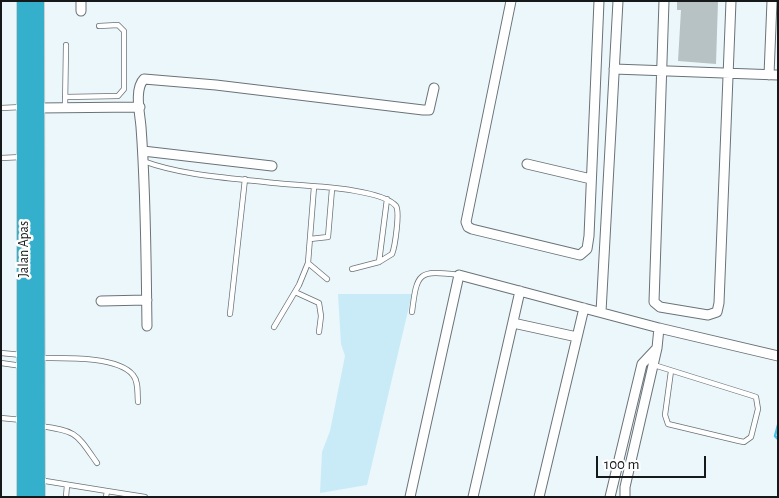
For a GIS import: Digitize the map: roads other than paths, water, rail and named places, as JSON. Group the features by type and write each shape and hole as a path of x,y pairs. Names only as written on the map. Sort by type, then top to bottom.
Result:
{"highway":[{"name":"Jalan Apas","path":"24,1 37,227 33,359 24,420 24,497"},
{"name":"Jalan Apas","path":"37,1 31,108 24,157 24,260 37,425 38,497"},
{"path":"24,260 33,256 34,231 37,227"},
{"path":"24,497 29,484 38,480"}],"street":[{"path":"81,1 81,11"},
{"path":"511,1 466,222 468,227 580,255 584,253 588,243 599,1"},
{"path":"601,312 618,1"},
{"path":"664,1 654,302 660,307 708,316 717,312 719,303 731,1"},
{"path":"614,69 773,75 772,1"},
{"path":"147,326 143,151 140,107 140,87 142,82 151,78 423,110 429,110 431,107 434,88"},
{"path":"31,108 140,107"},
{"path":"143,151 272,166"},
{"path":"527,164 591,179"},
{"path":"410,497 459,275 659,328 778,356"},
{"path":"473,497 520,291"},
{"path":"101,301 146,300"},
{"path":"539,497 584,308"},
{"path":"513,322 577,337"},
{"path":"625,497 624,487 658,348 659,328"},
{"path":"610,497 642,364 647,356 658,348"}],"lane":[{"path":"65,97 118,96 122,94 124,89 124,32 118,26 99,26"},
{"path":"65,108 66,45"},
{"path":"1,108 31,108"},
{"path":"1,158 24,157"},
{"path":"143,161 168,168 245,180 348,190 386,199 398,211 392,254 379,262 352,270"},
{"path":"230,314 245,180"},
{"path":"274,327 308,263 314,187"},
{"path":"310,239 328,237 332,189"},
{"path":"379,262 386,199"},
{"path":"308,263 327,279"},
{"path":"412,312 415,285 422,276 435,272 459,275"},
{"path":"294,292 319,303 322,316 319,332"},
{"path":"1,353 33,359"},
{"path":"1,363 54,358 95,360 125,369 133,374 136,380 138,402"},
{"path":"654,366 670,370 756,397 758,409 751,437 744,442 668,424 665,415 670,370"},
{"path":"1,418 24,420"},
{"path":"37,425 70,431 78,436 97,463"},
{"path":"38,480 145,497"},
{"path":"66,497 68,485"},
{"path":"106,497 107,491"}],"waterway":[{"path":"778,425 775,436 778,439"}]}
